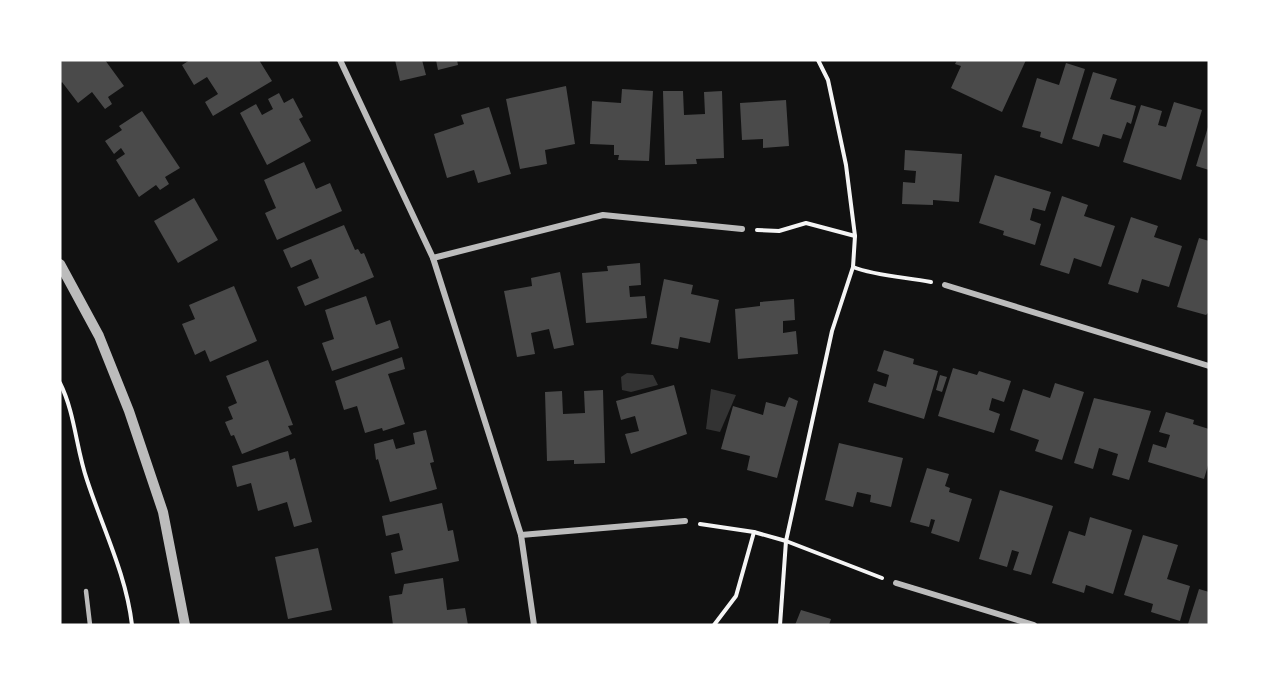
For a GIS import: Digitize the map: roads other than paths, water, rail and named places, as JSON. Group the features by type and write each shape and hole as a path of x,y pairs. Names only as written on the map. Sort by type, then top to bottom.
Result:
{"street":[{"path":"340,60 433,258 521,535 534,625"},
{"path":"433,258 603,215 742,229"},
{"path":"60,264 99,336 133,423 163,512 185,625"},
{"path":"945,285 1209,366"},
{"path":"521,535 684,521"},
{"path":"896,583 1034,625"}],"lane":[{"path":"86,591 90,625"}]}
